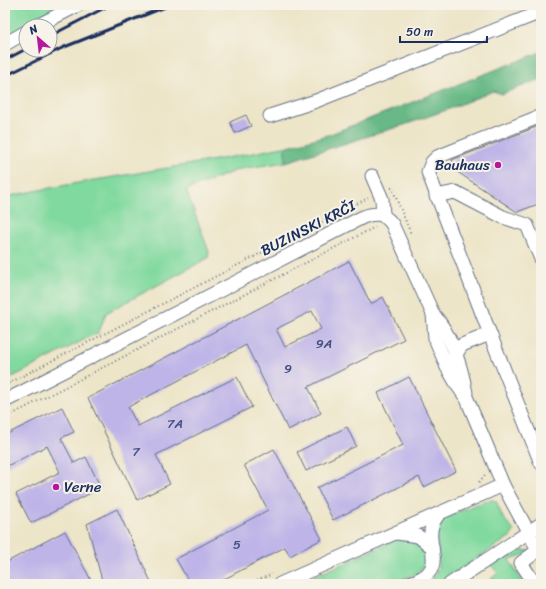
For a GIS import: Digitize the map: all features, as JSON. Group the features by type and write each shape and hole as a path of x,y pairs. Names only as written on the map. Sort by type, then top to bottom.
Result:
{"street":[{"path":"53,18 78,5"},
{"path":"270,116 316,101 541,12"},
{"path":"5,44 18,37"},
{"path":"541,116 437,157 432,162 428,172 436,196 541,463"},
{"path":"372,176 382,199 382,220 392,224 433,314 450,340 455,353 467,399 503,485 537,548 537,551 532,556 521,563 534,584"},
{"path":"436,196 455,192 504,217 527,225 541,258"},
{"name":"BUZINSKI KRČI","path":"5,401 363,217 375,213 382,220"},
{"path":"433,314 433,329 448,367 467,399"},
{"path":"433,329 441,337 466,342 490,334"},
{"path":"448,367 455,353 466,342"},
{"path":"280,584 503,485"},
{"path":"407,584 424,577 430,571 434,560 431,529 435,518 440,514"},
{"path":"450,584 541,524"},
{"path":"397,533 418,536 432,547"}],"path":[{"path":"5,385 373,196"},
{"path":"5,418 382,220"}],"green space":[{"path":"5,5 68,5 43,18 18,18 18,31 5,38"},
{"path":"541,52 541,79 502,94 493,91 407,124 286,162 285,149 288,146 328,135"},
{"path":"288,146 285,150 286,162 240,169 186,190 209,252 208,258 106,313 99,332 5,381 5,197"},
{"path":"492,500 496,501 502,516 514,531 511,536 438,584 425,584 433,577 437,569 439,561 437,529 441,522 449,516 462,510"},
{"path":"399,539 415,541 422,546 426,553 426,561 418,573 404,579 349,584 297,584"},
{"path":"512,550 532,551 509,560 524,584 485,584 498,573 491,565"}],"building":[{"path":"246,115 251,126 235,133 230,122"},
{"name":"Bauhaus","path":"541,125 541,203 517,212 456,171 452,160"},
{"path":"349,261 371,304 383,297 404,339 308,387 321,413 288,430 246,345 128,407 138,426 237,377 252,407 156,455 170,484 137,500 88,398","holes":["312,311 321,329 285,347 276,329"]},
{"path":"409,377 456,471 424,487 419,477 333,520 317,488 403,445 378,393"},
{"path":"62,407 74,432 61,438 74,463 86,457 101,488 31,523 16,494 60,472 47,446 5,467 5,435"},
{"path":"347,427 356,446 306,471 297,452"},
{"path":"274,449 322,539 290,556 285,547 215,584 190,584 176,559 268,510 244,465"},
{"path":"117,509 152,584 103,584 87,524"},
{"path":"65,531 93,584 5,584 5,563"}],"railway":[{"path":"58,32 110,5"},
{"path":"5,76 62,48 170,5"},
{"path":"5,60 18,53"}],"place":[{"name":"Bauhaus","path":"498,165"},
{"name":"Verne","path":"56,487"}]}
